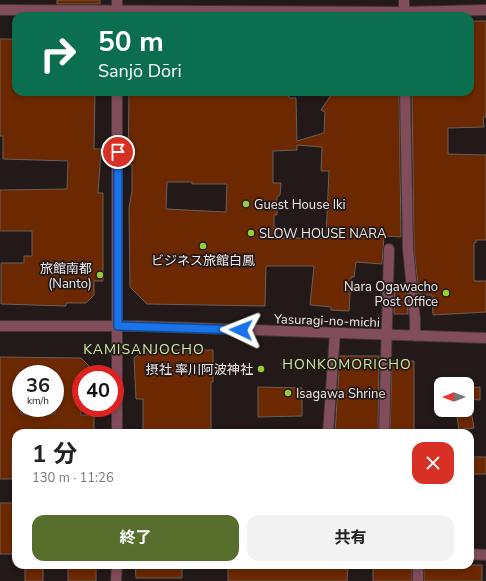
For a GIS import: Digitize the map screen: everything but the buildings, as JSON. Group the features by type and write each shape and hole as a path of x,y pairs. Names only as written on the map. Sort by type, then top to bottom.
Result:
{"street":[{"path":"404,0 404,12"},
{"path":"0,10 117,9 289,12"},
{"path":"445,12 486,10"},
{"path":"117,96 117,429"},
{"path":"405,96 408,249 415,320 415,336"},
{"path":"384,429 389,249"},
{"name":"Yasuragi-no-michi","path":"0,326 118,326 486,338"},
{"path":"328,429 335,333"},
{"path":"474,554 486,555"},
{"path":"116,581 117,569"},
{"path":"418,569 418,581"}],"place":[{"name":"Guest House Iki","path":"246,204"},
{"name":"SLOW HOUSE NARA","path":"251,233"},
{"name":"ビジネス旅館白鳳","path":"203,246"},
{"name":"旅館南都 (Nanto)","path":"100,275"},
{"name":"Nara Ogawacho Post Office","path":"446,293"},
{"name":"摂社 率川阿波神社","path":"261,369"},
{"name":"Isagawa Shrine","path":"288,393"}],"district":[{"name":"KAMISANJOCHO","path":"144,349"},
{"name":"HONKOMORICHO","path":"347,364"}],"route":[{"path":"118,152 118,326 241,330"}]}
